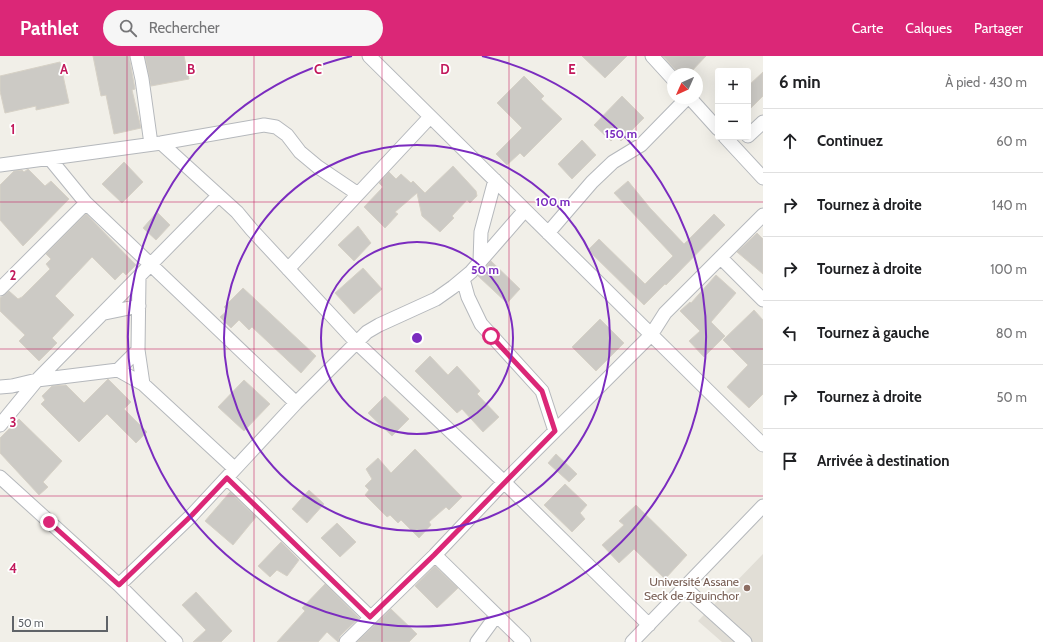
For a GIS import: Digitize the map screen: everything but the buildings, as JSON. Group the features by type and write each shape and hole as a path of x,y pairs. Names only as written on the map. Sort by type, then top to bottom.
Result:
{"street":[{"path":"137,56 156,144 237,212 356,342 504,482 649,625"},
{"path":"369,56 763,445"},
{"path":"652,56 667,72"},
{"path":"548,233 608,167 641,145 682,104"},
{"path":"694,104 715,126"},
{"path":"288,269 430,117"},
{"path":"751,134 763,122"},
{"path":"0,165 156,144 249,126 264,125 276,127 287,135 300,152 318,167 358,194"},
{"path":"728,140 763,178"},
{"path":"735,148 744,140"},
{"path":"50,159 86,203 296,403"},
{"path":"480,262 480,232 495,180"},
{"path":"0,426 37,380 105,313 218,196"},
{"path":"0,289 86,203"},
{"path":"119,585 192,515 296,403 356,342 367,332 379,325 436,299 463,279 480,262 498,238 525,210"},
{"path":"346,642 651,335 665,313 763,215"},
{"path":"721,258 763,300"},
{"path":"139,278 138,350 143,384"},
{"path":"463,279 468,297 481,324 542,391 555,431"},
{"path":"105,313 139,306"},
{"path":"118,370 138,350"},
{"path":"0,387 12,386 37,380 118,370 143,384 370,617"},
{"path":"0,477 119,585 176,642"},
{"path":"632,642 763,506"},
{"path":"434,555 473,590 496,616 524,642"},
{"path":"684,587 745,642"},
{"path":"477,642 496,616"}],"shaded area":[{"name":"Université Assane Seck de Ziguinchor","path":"763,554 763,642 722,642 698,621"}],"place":[{"name":"Université Assane Seck de Ziguinchor","path":"747,588"}],"route":[{"path":"49,522 119,585 128,574 192,515 227,478 370,617 434,555 555,431 547,402 536,382 491,336"}]}
